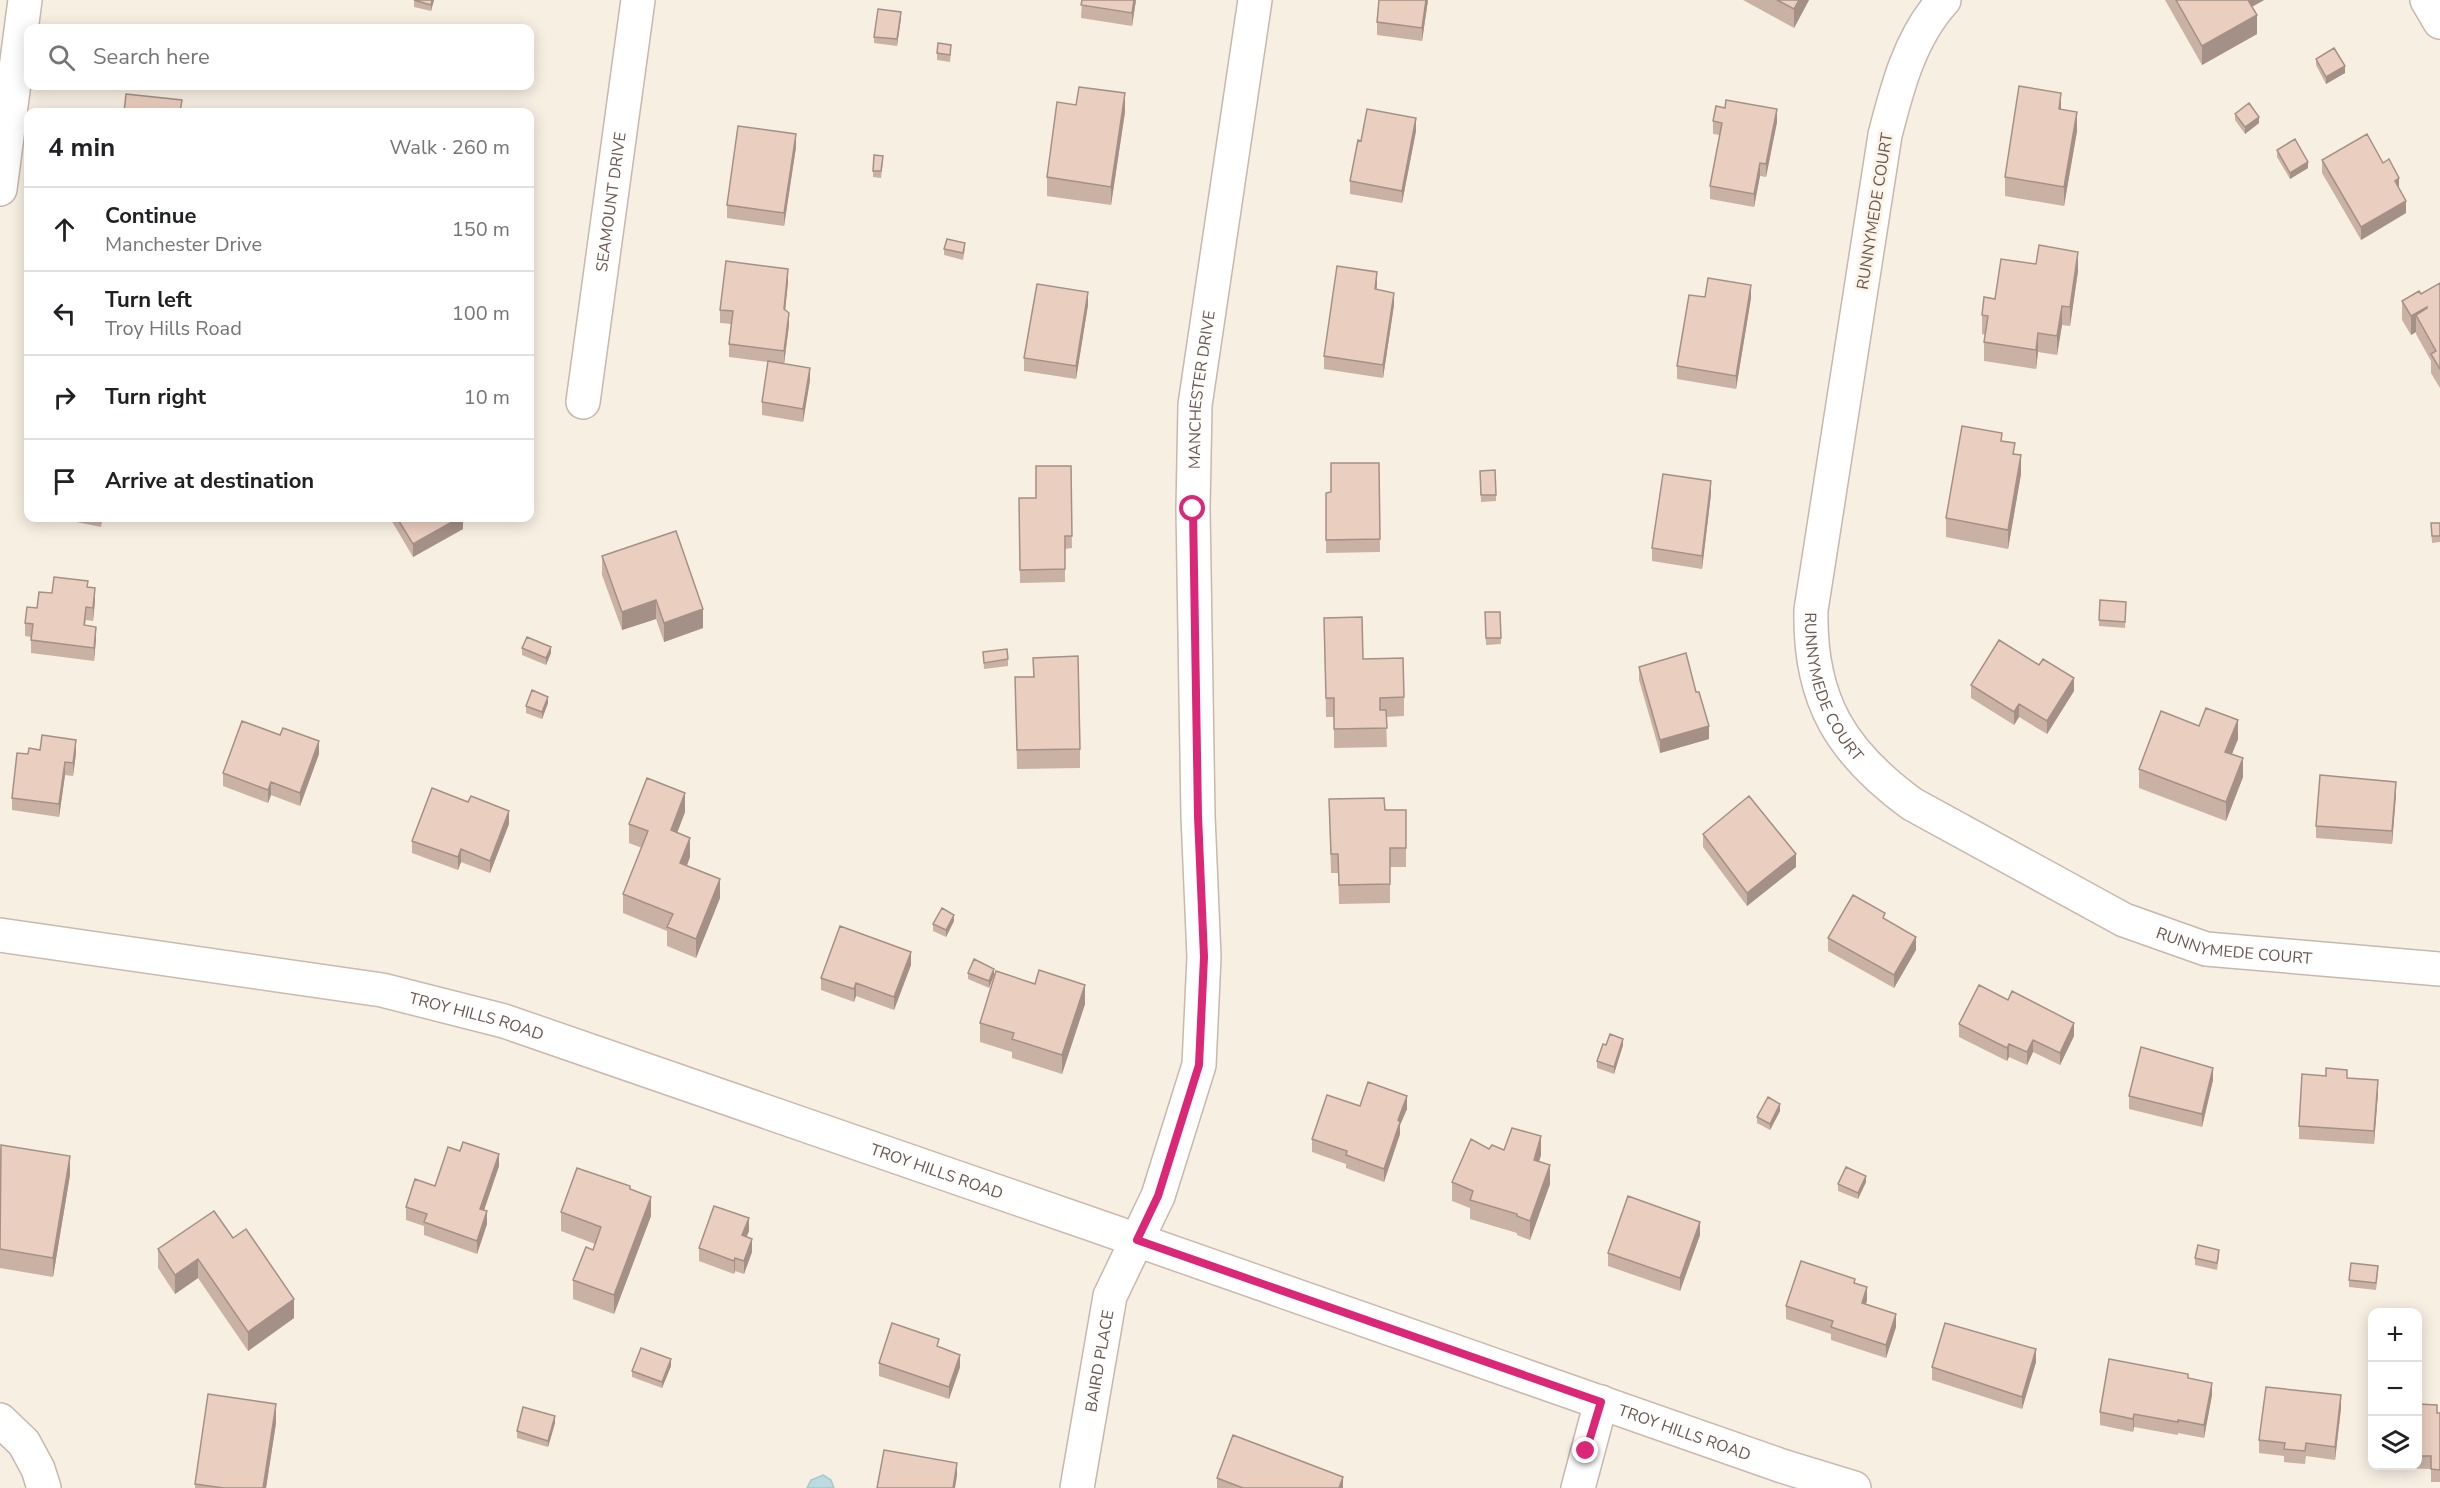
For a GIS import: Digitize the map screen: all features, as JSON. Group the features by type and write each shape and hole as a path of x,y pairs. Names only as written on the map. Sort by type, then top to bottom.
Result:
{"street":[{"path":"0,189 25,0"},
{"name":"SEAMOUNT DRIVE","path":"583,402 639,0"},
{"name":"MANCHESTER DRIVE","path":"1137,1240 1158,1196 1199,1065 1204,957 1198,804 1193,545 1195,405 1255,0"},
{"name":"RUNNYMEDE COURT","path":"1944,0 1913,47 1896,90 1885,135 1812,610 1810,640 1816,676 1832,720 1860,758 1893,790 1912,804 2124,920 2206,949 2440,969"},
{"path":"2427,0 2440,22"},
{"name":"TROY HILLS ROAD","path":"0,935 382,990 504,1021 1782,1466 1854,1488"},
{"name":"BAIRD PLACE","path":"1077,1488 1110,1296 1137,1240"},
{"path":"1578,1488 1601,1402"},
{"path":"0,1420 24,1443 38,1469 44,1488"}],"water":[{"path":"823,1475 831,1480 834,1488 807,1488 811,1480"}],"building":[{"path":"414,0 432,0 431,5"},
{"path":"1082,0 1134,0 1132,13 1081,5"},
{"path":"1379,0 1426,0 1422,28 1377,22"},
{"path":"1777,0 1799,0 1794,9"},
{"path":"2176,0 2248,0 2257,15 2202,46"},
{"path":"878,9 901,12 897,39 874,37"},
{"path":"938,43 951,45 950,55 937,53"},
{"path":"2334,48 2345,66 2326,77 2316,59"},
{"path":"2019,86 2061,93 2059,109 2077,112 2064,187 2005,177"},
{"path":"1079,87 1125,93 1111,187 1047,177 1057,102 1076,105"},
{"path":"126,94 182,100 181,108 124,108"},
{"path":"1726,100 1777,109 1766,164 1760,163 1754,194 1710,186 1722,123 1713,121 1716,106 1725,108"},
{"path":"2249,103 2259,117 2245,127 2235,114"},
{"path":"1367,109 1416,118 1402,191 1350,181"},
{"path":"738,126 796,134 784,213 727,205"},
{"path":"2367,134 2383,163 2389,159 2399,178 2395,181 2406,201 2361,227 2322,160"},
{"path":"2295,139 2308,162 2290,173 2277,150"},
{"path":"874,155 883,156 881,171 873,171"},
{"path":"947,239 965,243 963,253 944,249"},
{"path":"2039,245 2078,252 2070,307 2062,306 2057,336 2038,333 2036,350 1984,342 1988,316 1982,315 1984,297 1995,299 2001,259 2036,264"},
{"path":"726,261 788,269 784,309 789,313 784,351 729,344 733,311 720,310"},
{"path":"1337,266 1377,272 1375,289 1394,293 1383,365 1324,356"},
{"path":"1708,278 1751,285 1736,376 1677,366 1689,295 1705,297"},
{"path":"2440,283 2440,369 2431,354 2436,351 2416,315 2427,307 2411,316 2402,301 2419,291 2421,294"},
{"path":"1037,284 1088,292 1076,366 1024,358"},
{"path":"768,361 810,368 803,409 762,402"},
{"path":"1962,426 2002,433 2001,441 2015,443 2013,454 2021,455 2008,530 1946,518"},
{"path":"1331,463 1379,463 1380,539 1326,540 1326,493 1331,492"},
{"path":"1036,466 1071,466 1072,536 1065,536 1065,569 1020,570 1019,498 1036,498"},
{"path":"1495,470 1496,495 1481,495 1480,471"},
{"path":"1663,474 1711,481 1702,556 1652,548"},
{"path":"399,522 452,522 413,544"},
{"path":"2431,523 2440,523 2440,536 2432,536"},
{"path":"676,531 703,609 664,623 656,600 622,612 602,556"},
{"path":"54,577 88,581 87,587 95,588 93,608 86,607 84,625 96,627 94,648 31,640 33,624 25,623 27,607 37,608 39,592 52,593"},
{"path":"2100,600 2126,602 2125,622 2099,620"},
{"path":"1485,612 1500,612 1501,638 1486,638"},
{"path":"1362,617 1363,659 1403,658 1404,697 1380,698 1380,710 1386,710 1387,728 1334,729 1334,698 1326,698 1324,618"},
{"path":"527,637 551,647 546,658 522,648"},
{"path":"1999,640 2039,665 2043,659 2074,678 2047,721 2019,704 2014,712 1971,685"},
{"path":"1007,649 1008,659 984,663 983,652"},
{"path":"1686,653 1696,692 1699,692 1709,726 1660,740 1639,667"},
{"path":"1078,656 1080,749 1017,750 1015,677 1034,677 1033,658"},
{"path":"532,690 548,697 542,712 526,706"},
{"path":"2206,708 2238,720 2225,752 2243,758 2226,802 2139,769 2161,711 2199,726"},
{"path":"242,721 280,735 283,728 319,741 300,793 271,782 268,790 223,773"},
{"path":"42,735 76,740 73,763 65,762 59,804 12,798 17,753 28,754 29,748 40,750"},
{"path":"2320,775 2396,782 2392,831 2316,826"},
{"path":"647,778 685,793 671,830 690,838 680,863 720,879 696,939 667,927 673,914 623,894 648,831 629,824"},
{"path":"432,788 468,802 471,796 509,811 490,861 461,849 458,857 412,841"},
{"path":"1749,796 1796,854 1747,893 1703,834"},
{"path":"1384,798 1385,810 1406,810 1406,848 1390,848 1390,884 1339,885 1338,854 1331,854 1329,799"},
{"path":"1853,895 1885,913 1883,918 1916,937 1894,975 1828,938"},
{"path":"942,908 954,915 946,930 933,924"},
{"path":"840,926 911,952 894,997 856,983 854,989 821,978"},
{"path":"974,959 994,969 989,981 968,973"},
{"path":"1039,970 1085,985 1062,1055 1012,1039 1014,1033 980,1023 996,971 1035,984"},
{"path":"1979,985 2008,1000 2012,991 2074,1023 2060,1053 2033,1040 2027,1052 2009,1044 2007,1048 1959,1024"},
{"path":"1610,1034 1623,1039 1614,1067 1597,1061 1603,1044 1606,1045"},
{"path":"2141,1047 2213,1068 2202,1114 2129,1096"},
{"path":"2326,1068 2347,1070 2347,1078 2378,1080 2374,1131 2299,1126 2302,1074 2326,1076"},
{"path":"1368,1082 1407,1096 1384,1169 1346,1155 1347,1151 1312,1139 1327,1095 1360,1106"},
{"path":"1768,1097 1780,1104 1770,1124 1757,1117"},
{"path":"1512,1128 1541,1136 1534,1160 1550,1165 1530,1221 1517,1214 1470,1200 1473,1191 1452,1182 1471,1139 1489,1149 1492,1145 1504,1150"},
{"path":"463,1142 499,1154 480,1209 487,1211 477,1241 424,1222 427,1214 406,1207 415,1179 435,1186 448,1147 460,1151"},
{"path":"1,1145 70,1156 53,1258 0,1249"},
{"path":"1846,1167 1866,1176 1858,1193 1838,1184"},
{"path":"577,1168 630,1186 630,1189 651,1197 614,1295 573,1280 586,1247 593,1250 601,1227 561,1212"},
{"path":"1628,1196 1700,1222 1680,1278 1608,1253"},
{"path":"714,1206 749,1218 742,1235 752,1239 744,1261 735,1258 734,1261 699,1248"},
{"path":"214,1211 233,1238 246,1229 294,1299 248,1332 198,1259 175,1275 158,1249"},
{"path":"2198,1245 2219,1250 2217,1263 2195,1258"},
{"path":"1801,1261 1855,1279 1854,1283 1867,1287 1862,1303 1896,1314 1886,1345 1831,1327 1833,1321 1786,1306"},
{"path":"2351,1263 2378,1266 2376,1283 2349,1280"},
{"path":"892,1323 939,1339 937,1346 960,1355 949,1387 879,1363"},
{"path":"1945,1323 2036,1349 2022,1397 1932,1367"},
{"path":"641,1348 671,1359 662,1382 632,1371"},
{"path":"2109,1359 2188,1374 2188,1378 2212,1383 2204,1425 2134,1414 2133,1419 2100,1412"},
{"path":"2266,1387 2341,1395 2335,1447 2306,1443 2305,1451 2284,1449 2285,1443 2259,1440"},
{"path":"208,1394 276,1404 263,1488 224,1488 195,1484"},
{"path":"2422,1404 2437,1405 2437,1413 2440,1413 2440,1470 2431,1469 2431,1456 2422,1456"},
{"path":"523,1407 555,1416 548,1441 517,1431"},
{"path":"1233,1435 1343,1477 1339,1488 1243,1488 1217,1478"},
{"path":"884,1450 957,1463 953,1488 877,1488"}],"route":[{"path":"1193,509 1198,816 1204,957 1199,1065 1158,1196 1137,1240 1601,1402 1586,1451"}]}
